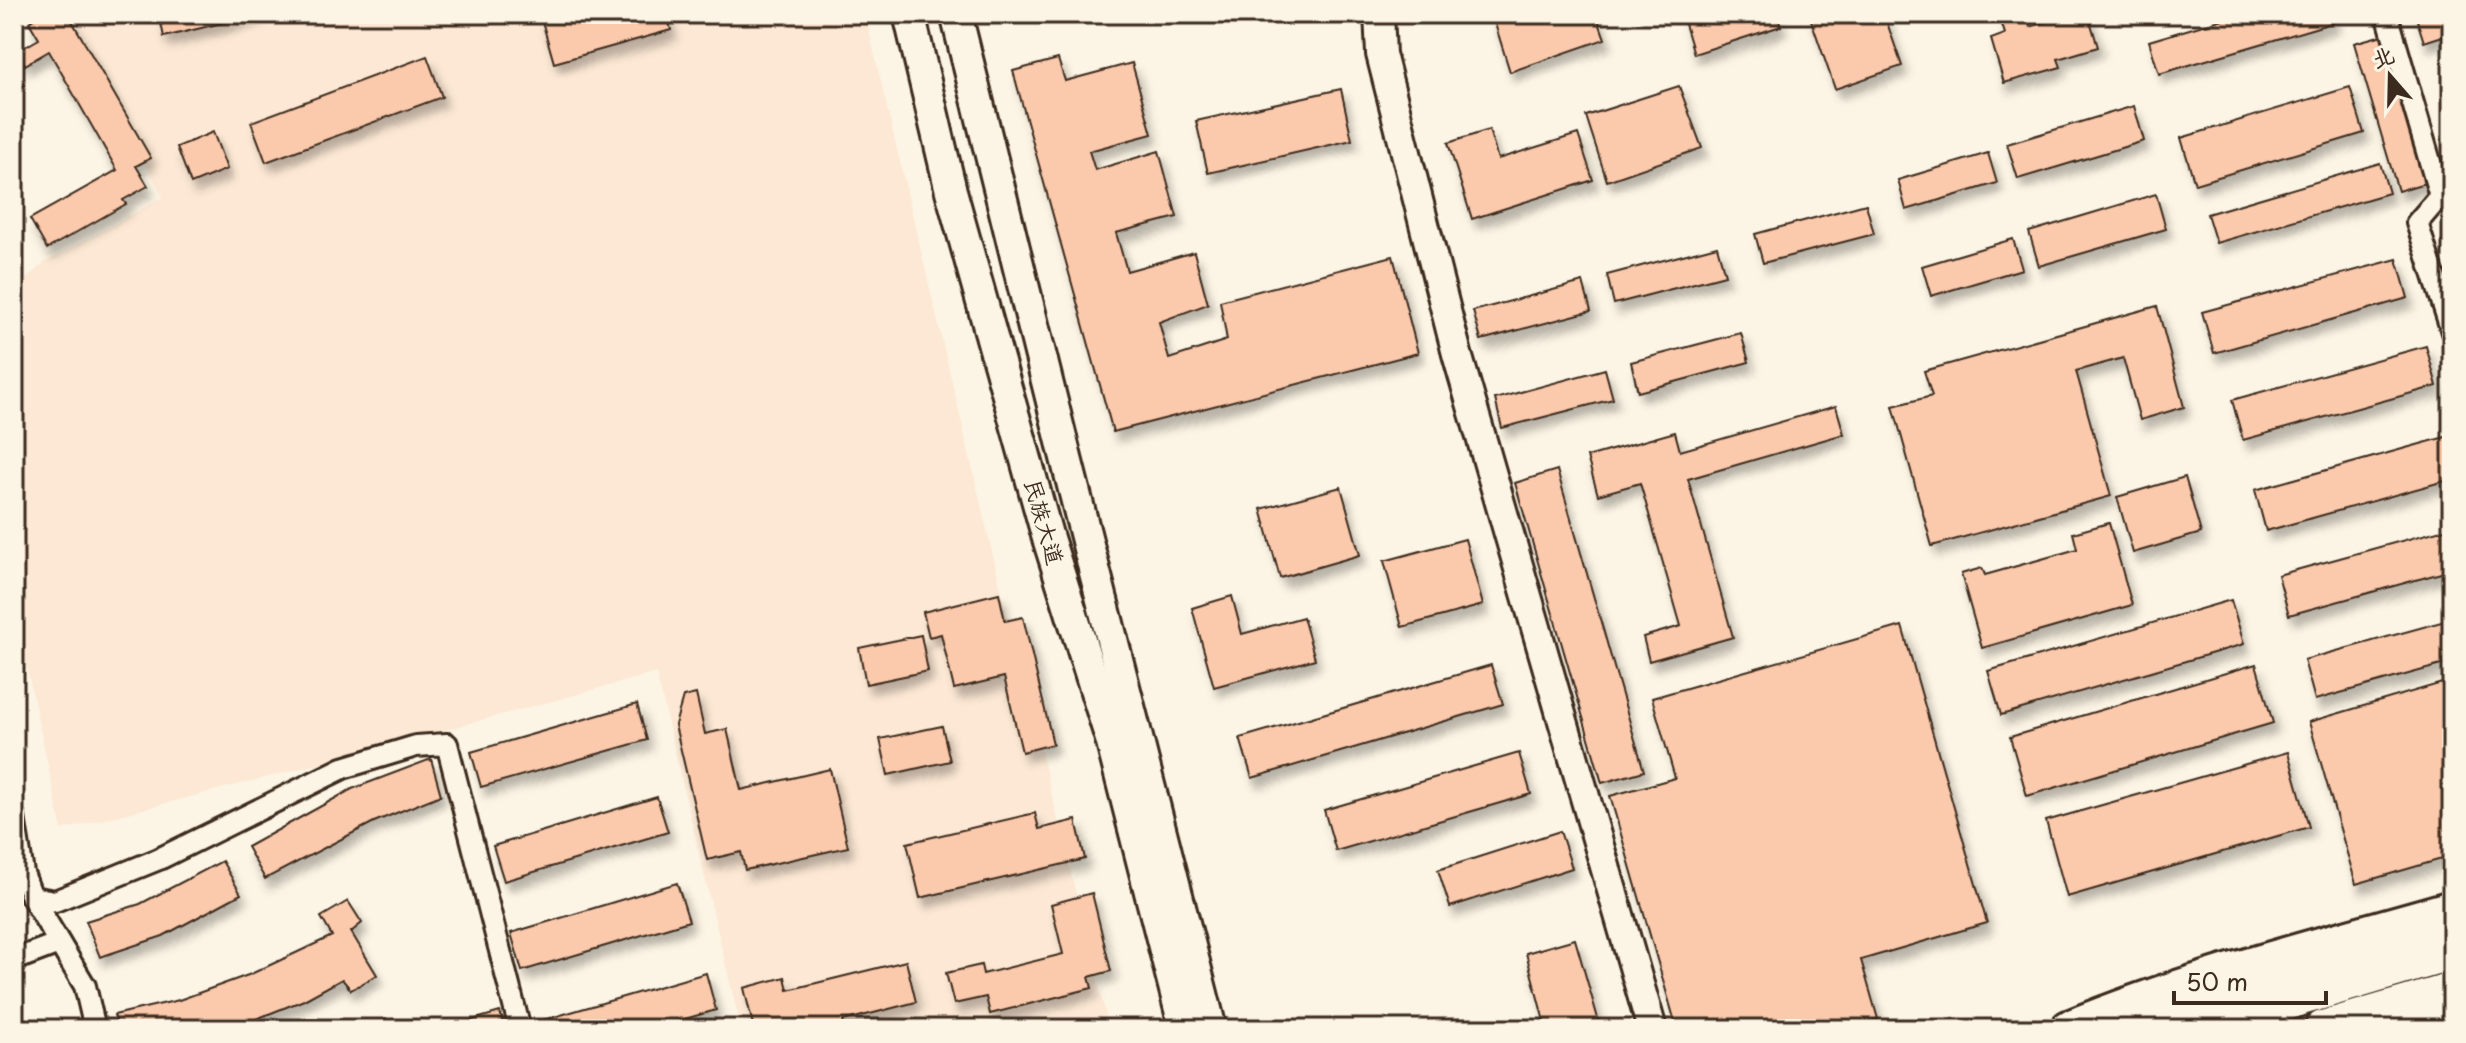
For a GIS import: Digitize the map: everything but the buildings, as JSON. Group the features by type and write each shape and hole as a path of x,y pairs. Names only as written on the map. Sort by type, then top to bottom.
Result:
{"highway":[{"path":"2069,1029 2208,980 2452,909"},
{"path":"2194,1029 2452,952"},
{"path":"2323,1029 2452,991"}],"main road":[{"name":"民族大道","path":"909,14 951,191 1047,535 1111,739 1185,1029"},
{"name":"民族大道","path":"956,14 1211,1029"},
{"path":"2122,1029 2452,931"},
{"path":"2390,1029 2452,1010"}],"street":[{"path":"1379,14 1381,54 1457,354 1652,1029"},
{"path":"2387,14 2440,196 2417,223 2452,332"},
{"path":"25,890 55,901 159,859 343,768 416,746 447,744 520,1029"},
{"path":"14,817 25,890 85,986 95,1029"},
{"path":"14,960 59,943"}],"shaded area":[{"path":"68,14 865,14 1109,1028 741,1029 656,673 62,830 14,609 14,289 45,262 163,197"}]}
